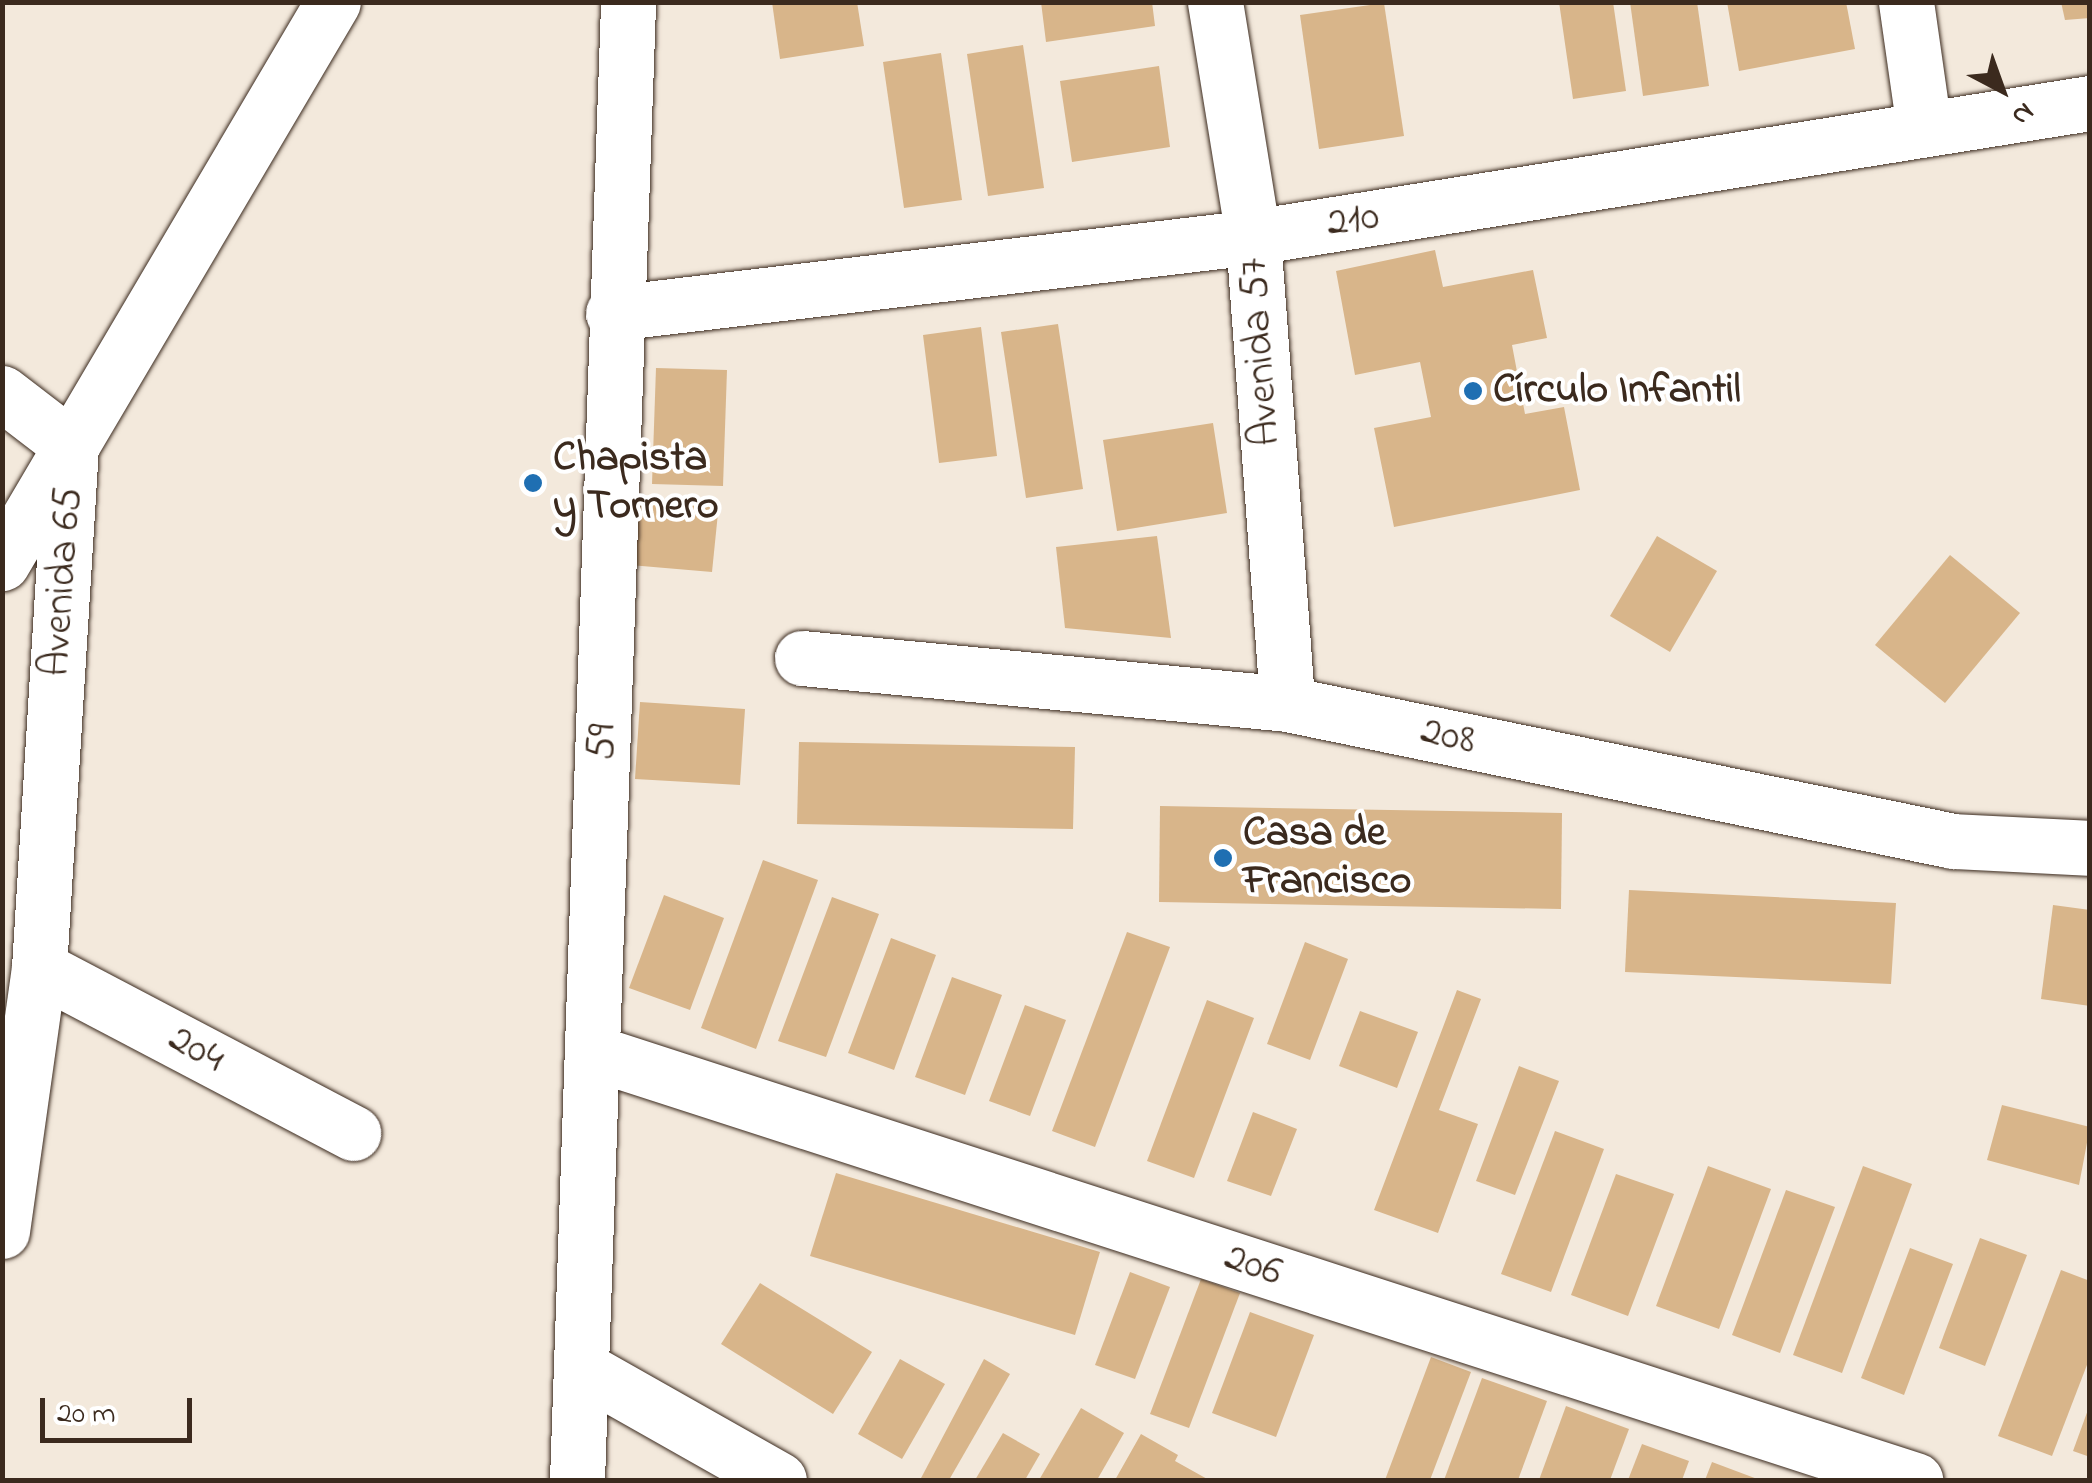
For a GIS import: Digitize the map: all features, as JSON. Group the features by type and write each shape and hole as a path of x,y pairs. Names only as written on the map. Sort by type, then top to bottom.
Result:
{"street":[{"name":"Avenida 65","path":"2,1231 14,1068 39,968 71,446 333,2"},
{"name":"59","path":"577,1480 584,1369 613,313 628,2"},
{"name":"Avenida 57","path":"1215,2 1253,237 1287,704"},
{"path":"1906,2 1924,129"},
{"name":"210","path":"613,313 1253,237 2090,103"},
{"path":"2,393 71,446 2,563"},
{"name":"208","path":"802,658 1287,704 1953,842 2090,848"},
{"name":"204","path":"39,968 353,1133"},
{"name":"206","path":"592,1052 1916,1480"},
{"path":"584,1369 779,1480"}],"building":[{"path":"772,2 857,2 864,46 780,59"},
{"path":"1041,2 1152,2 1155,26 1046,42"},
{"path":"1559,2 1613,2 1626,91 1573,99"},
{"path":"1630,2 1697,2 1709,86 1643,96"},
{"path":"1727,2 1846,2 1855,49 1739,71"},
{"path":"2061,2 2090,2 2090,18 2065,20"},
{"path":"1384,3 1404,136 1319,149 1300,15"},
{"path":"1023,45 1044,188 988,196 967,54"},
{"path":"941,53 962,200 904,208 883,62"},
{"path":"1159,66 1170,147 1072,162 1060,81"},
{"name":"Círculo Infantil","path":"1435,250 1443,287 1533,270 1547,338 1512,345 1525,414 1564,407 1580,490 1394,527 1374,428 1431,417 1420,362 1355,375 1336,271"},
{"path":"1058,324 1083,489 1026,498 1001,332"},
{"path":"981,327 997,456 939,463 923,335"},
{"path":"656,368 727,370 723,486 652,484"},
{"path":"1213,423 1227,513 1117,531 1103,440"},
{"path":"636,497 719,503 712,572 630,565"},
{"path":"1157,536 1171,638 1065,628 1056,547"},
{"path":"1657,536 1717,571 1670,652 1610,616"},
{"path":"1950,555 2020,613 1945,703 1875,645"},
{"path":"640,702 745,709 740,785 635,779"},
{"path":"799,742 1075,747 1073,829 797,824"},
{"path":"1160,806 1562,813 1561,909 1159,902"},
{"path":"763,860 818,880 756,1049 701,1028"},
{"path":"1629,890 1896,903 1891,984 1625,972"},
{"path":"664,895 724,918 690,1010 629,988"},
{"path":"832,897 879,914 826,1057 778,1041"},
{"path":"2053,905 2090,910 2090,1006 2041,999"},
{"path":"1127,932 1170,947 1095,1147 1052,1131"},
{"path":"891,938 936,955 894,1070 848,1053"},
{"path":"1305,942 1348,959 1310,1060 1267,1044"},
{"path":"952,977 1002,995 965,1095 915,1077"},
{"path":"1457,990 1481,999 1439,1110 1478,1124 1438,1233 1374,1210"},
{"path":"1207,1000 1254,1018 1194,1178 1147,1161"},
{"path":"1025,1005 1066,1020 1030,1116 989,1101"},
{"path":"1360,1011 1418,1032 1397,1088 1339,1066"},
{"path":"1519,1066 1559,1081 1515,1195 1476,1181"},
{"path":"2002,1105 2090,1127 2079,1185 1987,1160"},
{"path":"1253,1112 1297,1129 1271,1196 1227,1181"},
{"path":"1555,1131 1604,1149 1551,1292 1501,1274"},
{"path":"1708,1166 1771,1189 1719,1329 1656,1306"},
{"path":"1863,1166 1912,1184 1842,1373 1793,1355"},
{"path":"836,1173 1100,1252 1075,1335 810,1256"},
{"path":"1616,1174 1674,1194 1628,1316 1571,1295"},
{"path":"1786,1190 1835,1207 1780,1353 1732,1335"},
{"path":"1980,1238 2027,1255 1985,1366 1939,1348"},
{"path":"1910,1248 1953,1264 1904,1395 1861,1378"},
{"path":"2061,1270 2090,1281 2090,1357 2052,1456 1998,1436"},
{"path":"1130,1272 1170,1287 1135,1379 1095,1365"},
{"path":"1201,1279 1240,1293 1189,1428 1150,1414"},
{"path":"760,1283 872,1352 833,1414 721,1344"},
{"path":"1250,1312 1314,1335 1276,1437 1212,1413"},
{"path":"1431,1357 1471,1372 1430,1480 1385,1480"},
{"path":"900,1359 945,1384 902,1459 858,1434"},
{"path":"984,1359 1010,1374 949,1480 920,1480"},
{"path":"1482,1378 1547,1401 1518,1480 1444,1480"},
{"path":"1566,1406 1629,1429 1610,1480 1539,1480"},
{"path":"2090,1407 2090,1457 2073,1451"},
{"path":"1081,1408 1124,1433 1097,1480 1039,1480"},
{"path":"1003,1433 1040,1454 1025,1480 975,1480"},
{"path":"1141,1434 1178,1455 1175,1461 1209,1480 1115,1480"},
{"path":"1642,1444 1689,1461 1682,1480 1628,1480"},
{"path":"1712,1462 1760,1480 1705,1480"}],"place":[{"name":"Círculo Infantil","path":"1473,391"},
{"name":"Chapista y Tornero","path":"533,483"},
{"name":"Casa de Francisco","path":"1223,858"}]}
